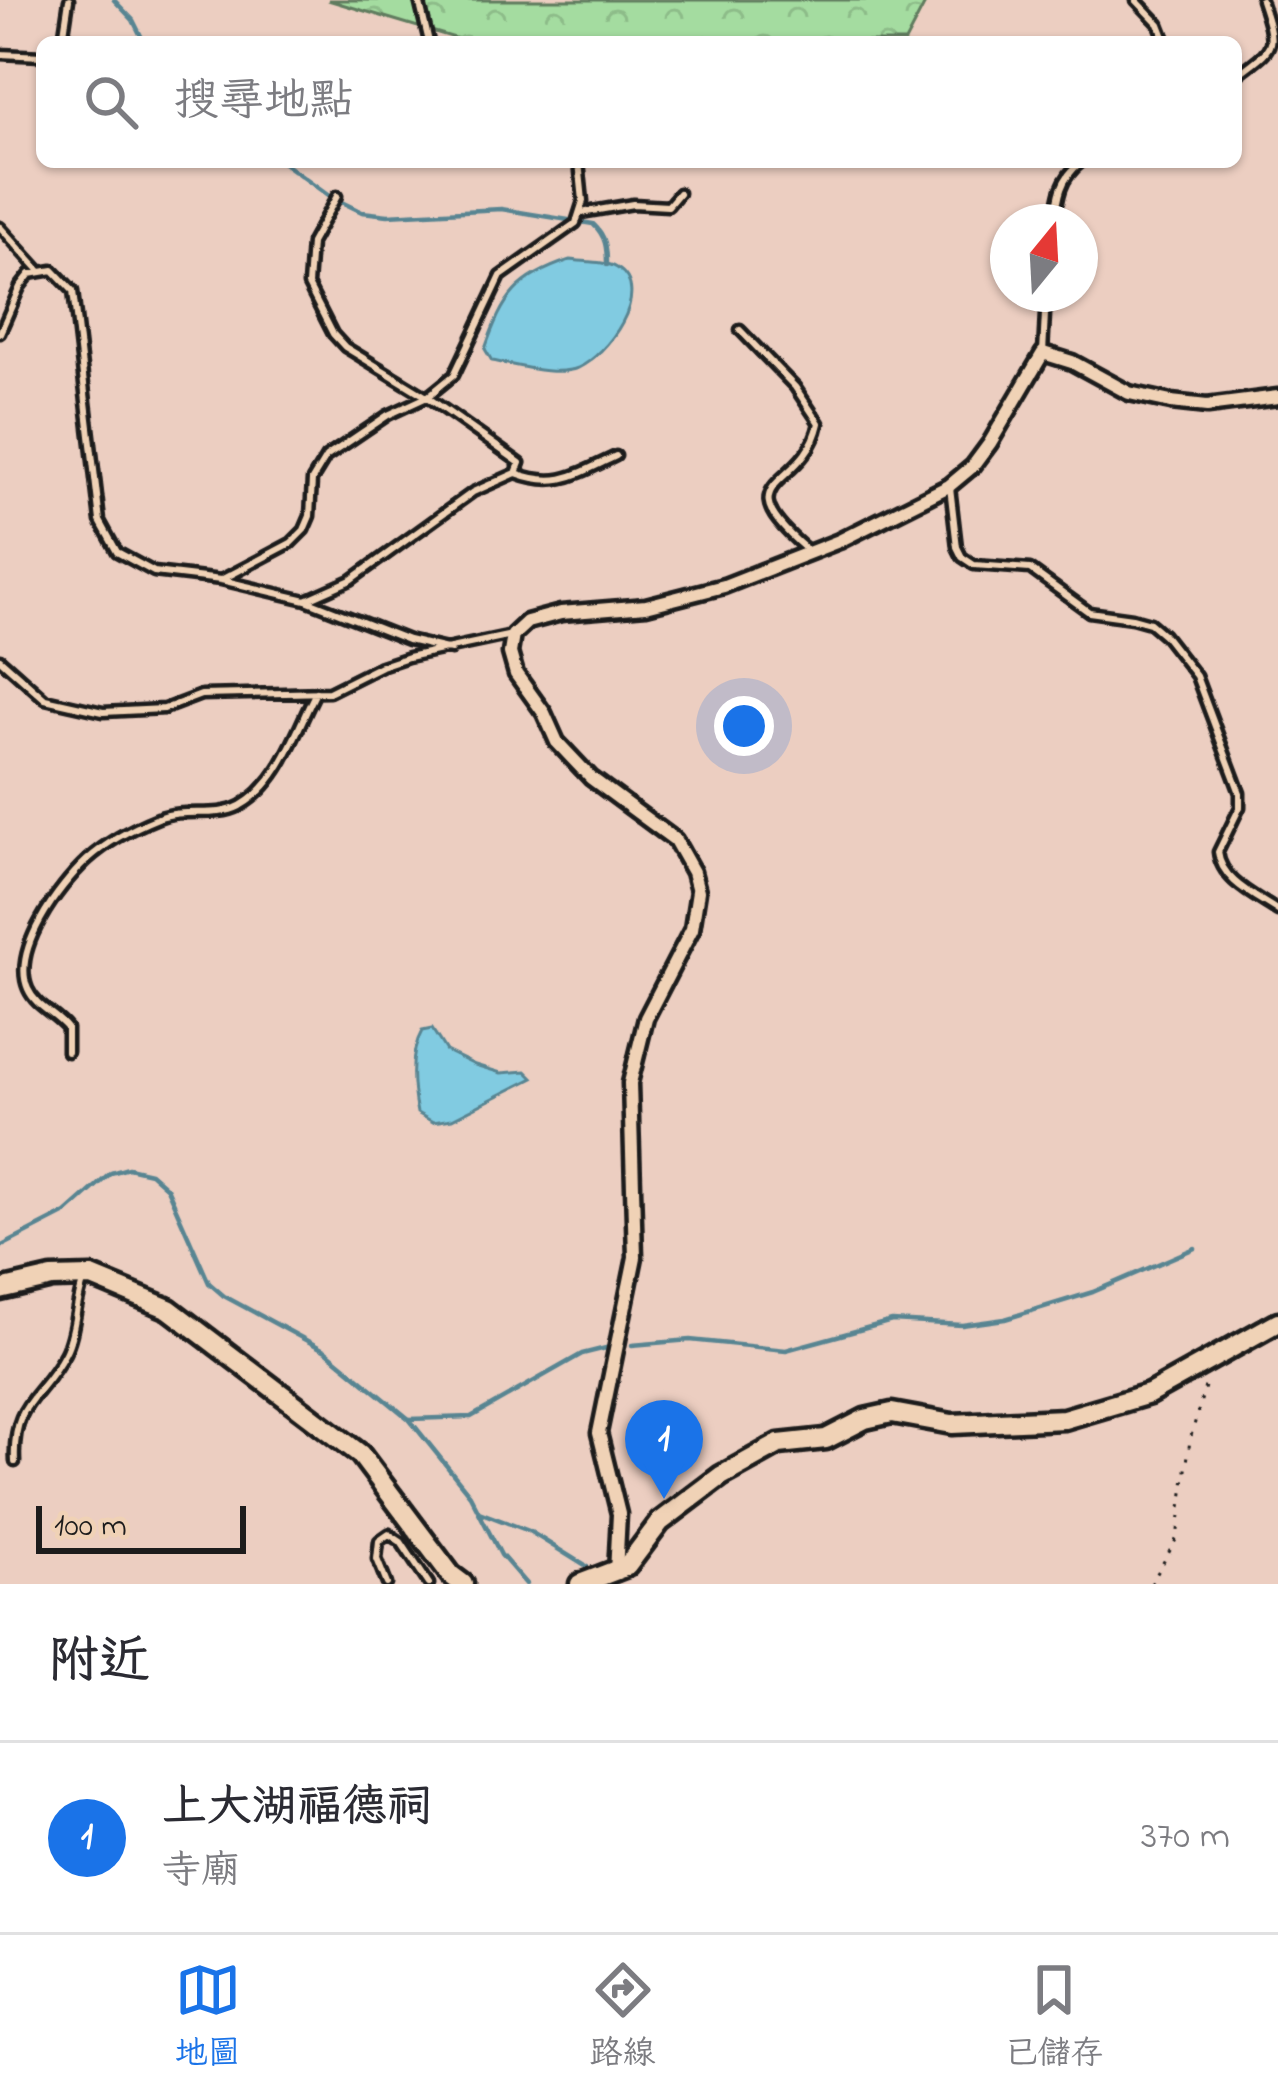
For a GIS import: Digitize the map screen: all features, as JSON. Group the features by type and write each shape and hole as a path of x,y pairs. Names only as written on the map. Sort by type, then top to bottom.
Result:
{"street":[{"path":"616,1573 619,1514 599,1433 635,1257 630,1083 646,1018 692,929 698,891 675,840 591,778 557,742 544,713 516,674 510,653 513,634 526,622 646,606 724,586 810,553 950,486 990,443 1043,353 1072,362 1129,393 1171,402 1207,406 1278,397"},
{"path":"0,1290 85,1276 123,1287 169,1309 360,1454 451,1575 463,1584"},
{"path":"580,1584 616,1573 640,1553 660,1522 721,1476 779,1444 826,1439 865,1419 892,1413 952,1424 1054,1421 1134,1401 1278,1322"}],"lane":[{"path":"62,36 69,0"},
{"path":"419,0 428,36"},
{"path":"1136,0 1159,24 1164,36"},
{"path":"1242,72 1269,55 1274,45 1273,25 1262,0"},
{"path":"0,54 36,56"},
{"path":"221,580 291,543 304,530 310,516 312,481 326,457 388,415 428,398 454,375 501,277 569,230 581,213 579,168"},
{"path":"1057,204 1065,176 1074,168"},
{"path":"581,213 633,204 668,206 679,193"},
{"path":"337,196 311,242 308,285 333,334 345,347 517,459 516,473"},
{"path":"0,227 39,270"},
{"path":"0,334 20,287 39,270 53,270 73,291 100,521 106,538 132,563 154,572 221,580 306,600 408,640 451,650"},
{"path":"1043,353 1045,312"},
{"path":"740,330 795,387 819,423 815,440 769,491 767,505 774,519 810,553"},
{"path":"306,600 351,580 473,492 516,473 541,482 566,479 616,456"},
{"path":"950,486 962,557 974,565 1030,569 1089,613 1150,623 1185,658 1240,793 1240,807 1217,860 1235,881 1278,911"},
{"path":"0,659 45,699 103,712 164,709 201,694 341,688 394,661 513,634"},
{"path":"67,1052 67,1028 37,1002 26,982 26,949 41,921 77,871 107,844 159,817 224,812 244,803 297,739 316,692"},
{"path":"14,1462 13,1432 19,1416 65,1353 85,1276"},
{"path":"386,1584 377,1549 379,1540 389,1534 429,1584"}],"path":[{"path":"1150,1584 1177,1538 1196,1409 1214,1360"}],"green space":[{"path":"328,0 927,0 908,36 448,36"}],"water":[{"path":"570,260 612,266 627,278 629,307 613,337 589,361 568,370 492,361 485,349 514,291 537,274"},
{"path":"432,1029 446,1051 475,1065 501,1073 526,1071 533,1078 452,1119 433,1122 417,1113 413,1071 422,1031"}],"waterway":[{"path":"114,0 141,36"},
{"path":"290,168 329,196 362,212 501,209 593,224 605,243 607,265"},
{"path":"0,1247 66,1213 111,1173 128,1168 150,1173 167,1188 209,1283 224,1296 326,1351 409,1419 470,1495 501,1555 526,1584"},
{"path":"632,1345 690,1340 786,1350 892,1321 962,1325 1005,1319 1093,1292 1195,1248"},
{"path":"410,1419 471,1417 582,1354 614,1346"},
{"path":"479,1512 529,1531 595,1572"}],"place":[{"name":"上大湖福德祠","path":"664,1499"}]}
